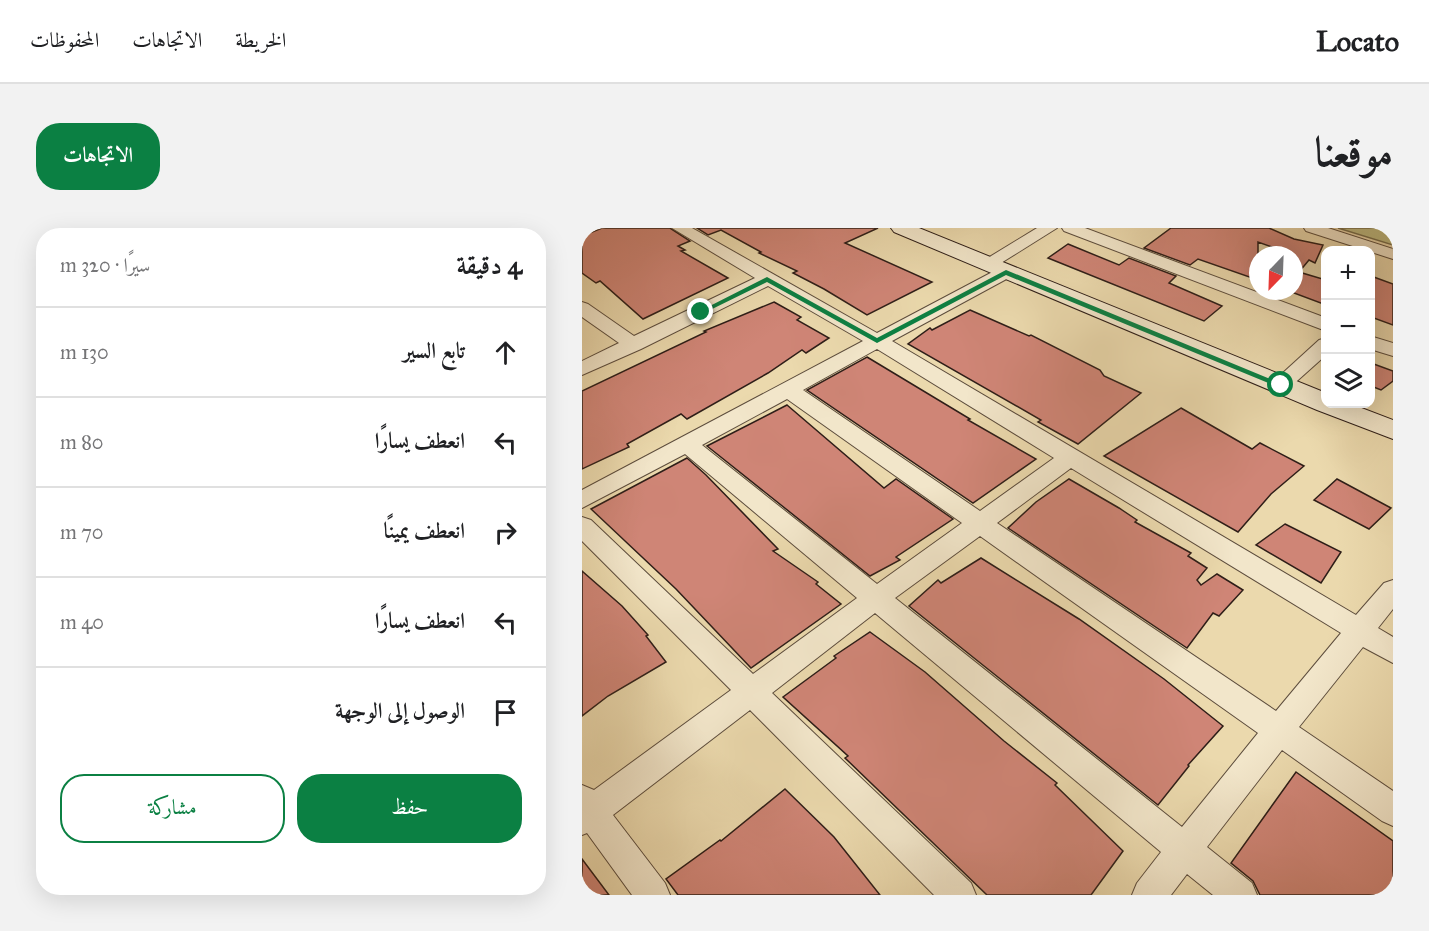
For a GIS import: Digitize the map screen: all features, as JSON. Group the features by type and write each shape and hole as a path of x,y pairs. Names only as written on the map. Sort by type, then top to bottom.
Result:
{"street":[{"path":"680,228 877,341 1393,651"},
{"path":"901,228 1321,401"},
{"path":"582,500 877,341 997,268 1049,228"},
{"path":"1070,228 1321,323"},
{"path":"1312,228 1393,254"},
{"path":"1110,243 1125,233"},
{"path":"582,369 767,279"},
{"path":"582,308 634,345"},
{"path":"1375,343 1393,350"},
{"path":"1281,385 1321,349"},
{"path":"786,389 1393,810"},
{"path":"1338,408 1393,430"},
{"path":"686,443 1240,895"},
{"path":"653,895 585,811 753,692 876,598 982,524 1071,457"},
{"path":"582,526 959,895"},
{"path":"1149,895 1393,590"}],"shaded area":[{"path":"1338,228 1393,228 1393,245"}],"building":[{"path":"602,228 670,228 690,241 678,246 685,250 681,251 728,278 643,319 600,281 596,283 582,273 582,236"},
{"path":"697,228 878,228 845,243 932,282 867,315 793,273 797,271 759,253 761,252 721,230 708,235"},
{"path":"1171,228 1269,228 1294,239 1323,245 1315,263 1309,260 1303,267 1303,246 1269,246 1258,242 1258,246 1249,246 1249,277 1198,259 1190,265 1144,248"},
{"path":"1068,244 1119,265 1129,258 1176,276 1169,283 1222,306 1204,321 1048,258"},
{"path":"1303,273 1321,279 1321,303 1303,296"},
{"path":"1375,277 1393,284 1393,325 1375,318"},
{"path":"774,302 801,317 797,320 829,338 806,353 802,350 768,373 687,419 681,414 627,444 629,447 582,469 582,391 706,332 704,331"},
{"path":"970,310 1031,335 1100,370 1104,376 1141,393 1078,444 1038,422 1041,420 908,344 930,328 932,330"},
{"path":"867,357 1036,459 973,503 807,390"},
{"path":"1375,364 1393,371 1393,381 1381,390 1375,388"},
{"path":"787,405 884,488 896,479 953,519 896,557 900,560 870,576 707,446"},
{"path":"1181,408 1252,449 1260,443 1304,466 1271,494 1238,532 1104,456"},
{"path":"687,458 778,549 773,551 818,582 816,584 841,604 751,668 676,589 591,509"},
{"path":"1069,479 1119,508 1137,520 1135,522 1191,553 1188,556 1207,568 1197,580 1201,585 1217,574 1243,590 1219,616 1213,613 1187,648 1008,528 1036,502"},
{"path":"1337,479 1391,508 1369,529 1314,500"},
{"path":"1285,524 1341,552 1321,583 1256,545"},
{"path":"981,558 1079,619 1164,679 1223,726 1188,765 1158,805 909,606 938,580 941,583"},
{"path":"582,571 622,606 648,635 646,636 666,662 608,696 582,716"},
{"path":"870,632 925,672 1004,741 1057,783 1055,785 1123,851 1091,895 987,895 845,758 848,756 783,697 836,658 834,656"},
{"path":"1296,772 1393,841 1393,880 1383,895 1260,895 1253,881 1231,863"},
{"path":"785,789 834,837 880,895 678,895 666,879 721,841"},
{"path":"582,859 609,895 582,895"}],"route":[{"path":"701,312 767,279 877,341 1006,272 1281,385"}]}
